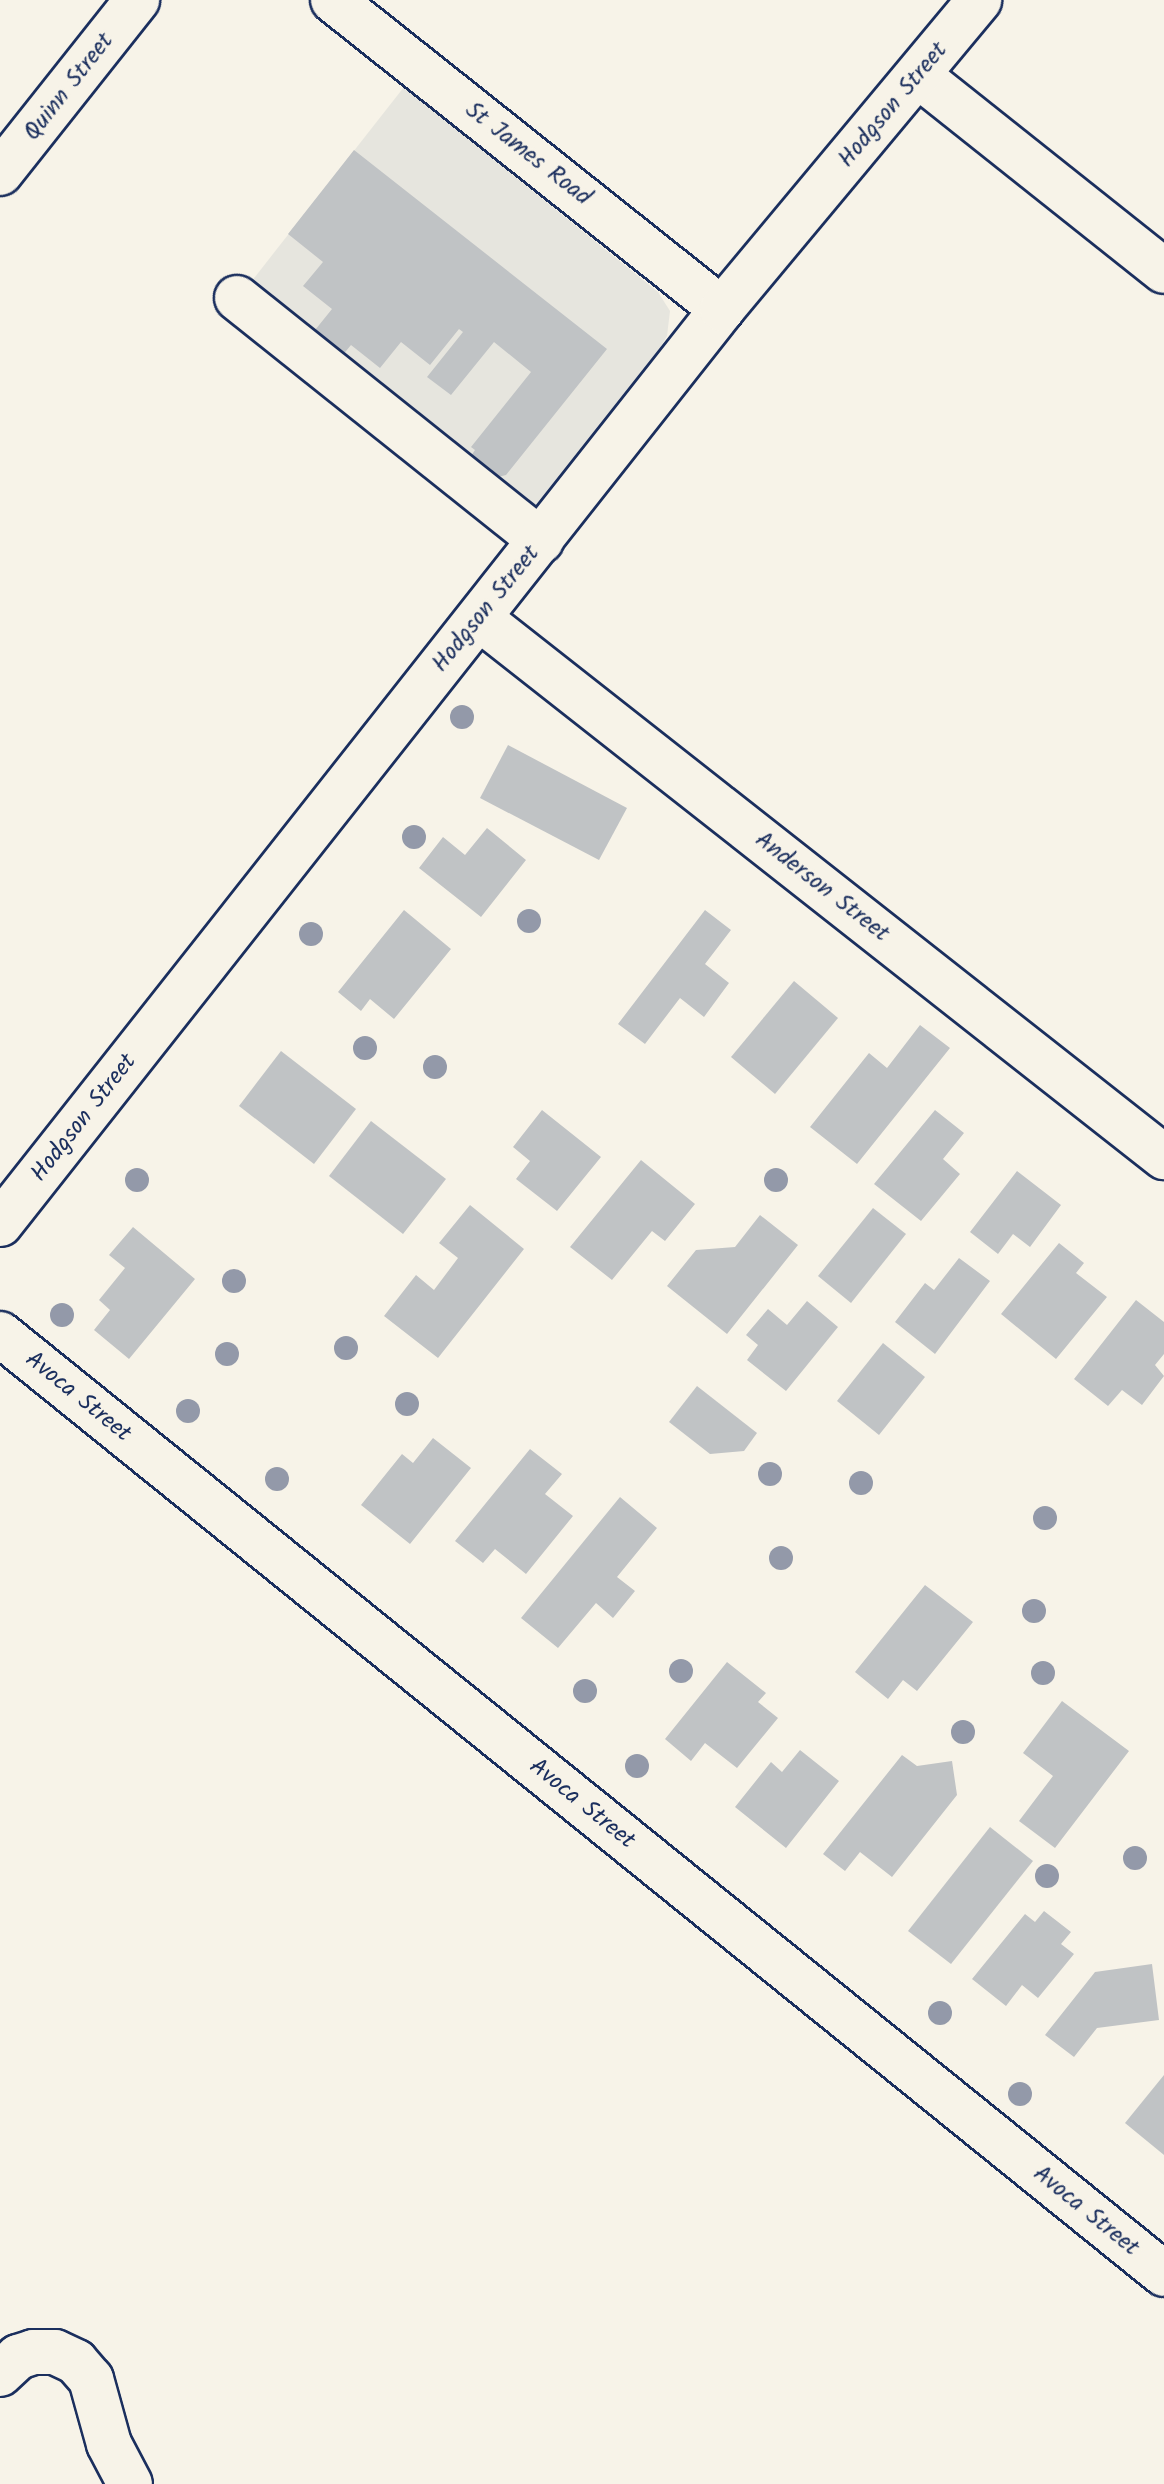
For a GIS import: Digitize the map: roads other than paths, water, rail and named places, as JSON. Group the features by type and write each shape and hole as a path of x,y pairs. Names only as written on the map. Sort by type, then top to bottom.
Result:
{"street":[{"name":"Quinn Street","path":"0,173 137,0"},
{"name":"St James Road","path":"333,0 722,309"},
{"name":"Hodgson Street","path":"0,1224 722,309 919,76 979,0"},
{"path":"919,76 1164,271"},
{"path":"237,298 541,541"},
{"name":"Anderson Street","path":"479,618 1164,1157"},
{"name":"Avoca Street","path":"0,1334 1164,2274"},
{"path":"0,2374 33,2352 55,2352 76,2362 91,2379 109,2444 130,2484"}]}
